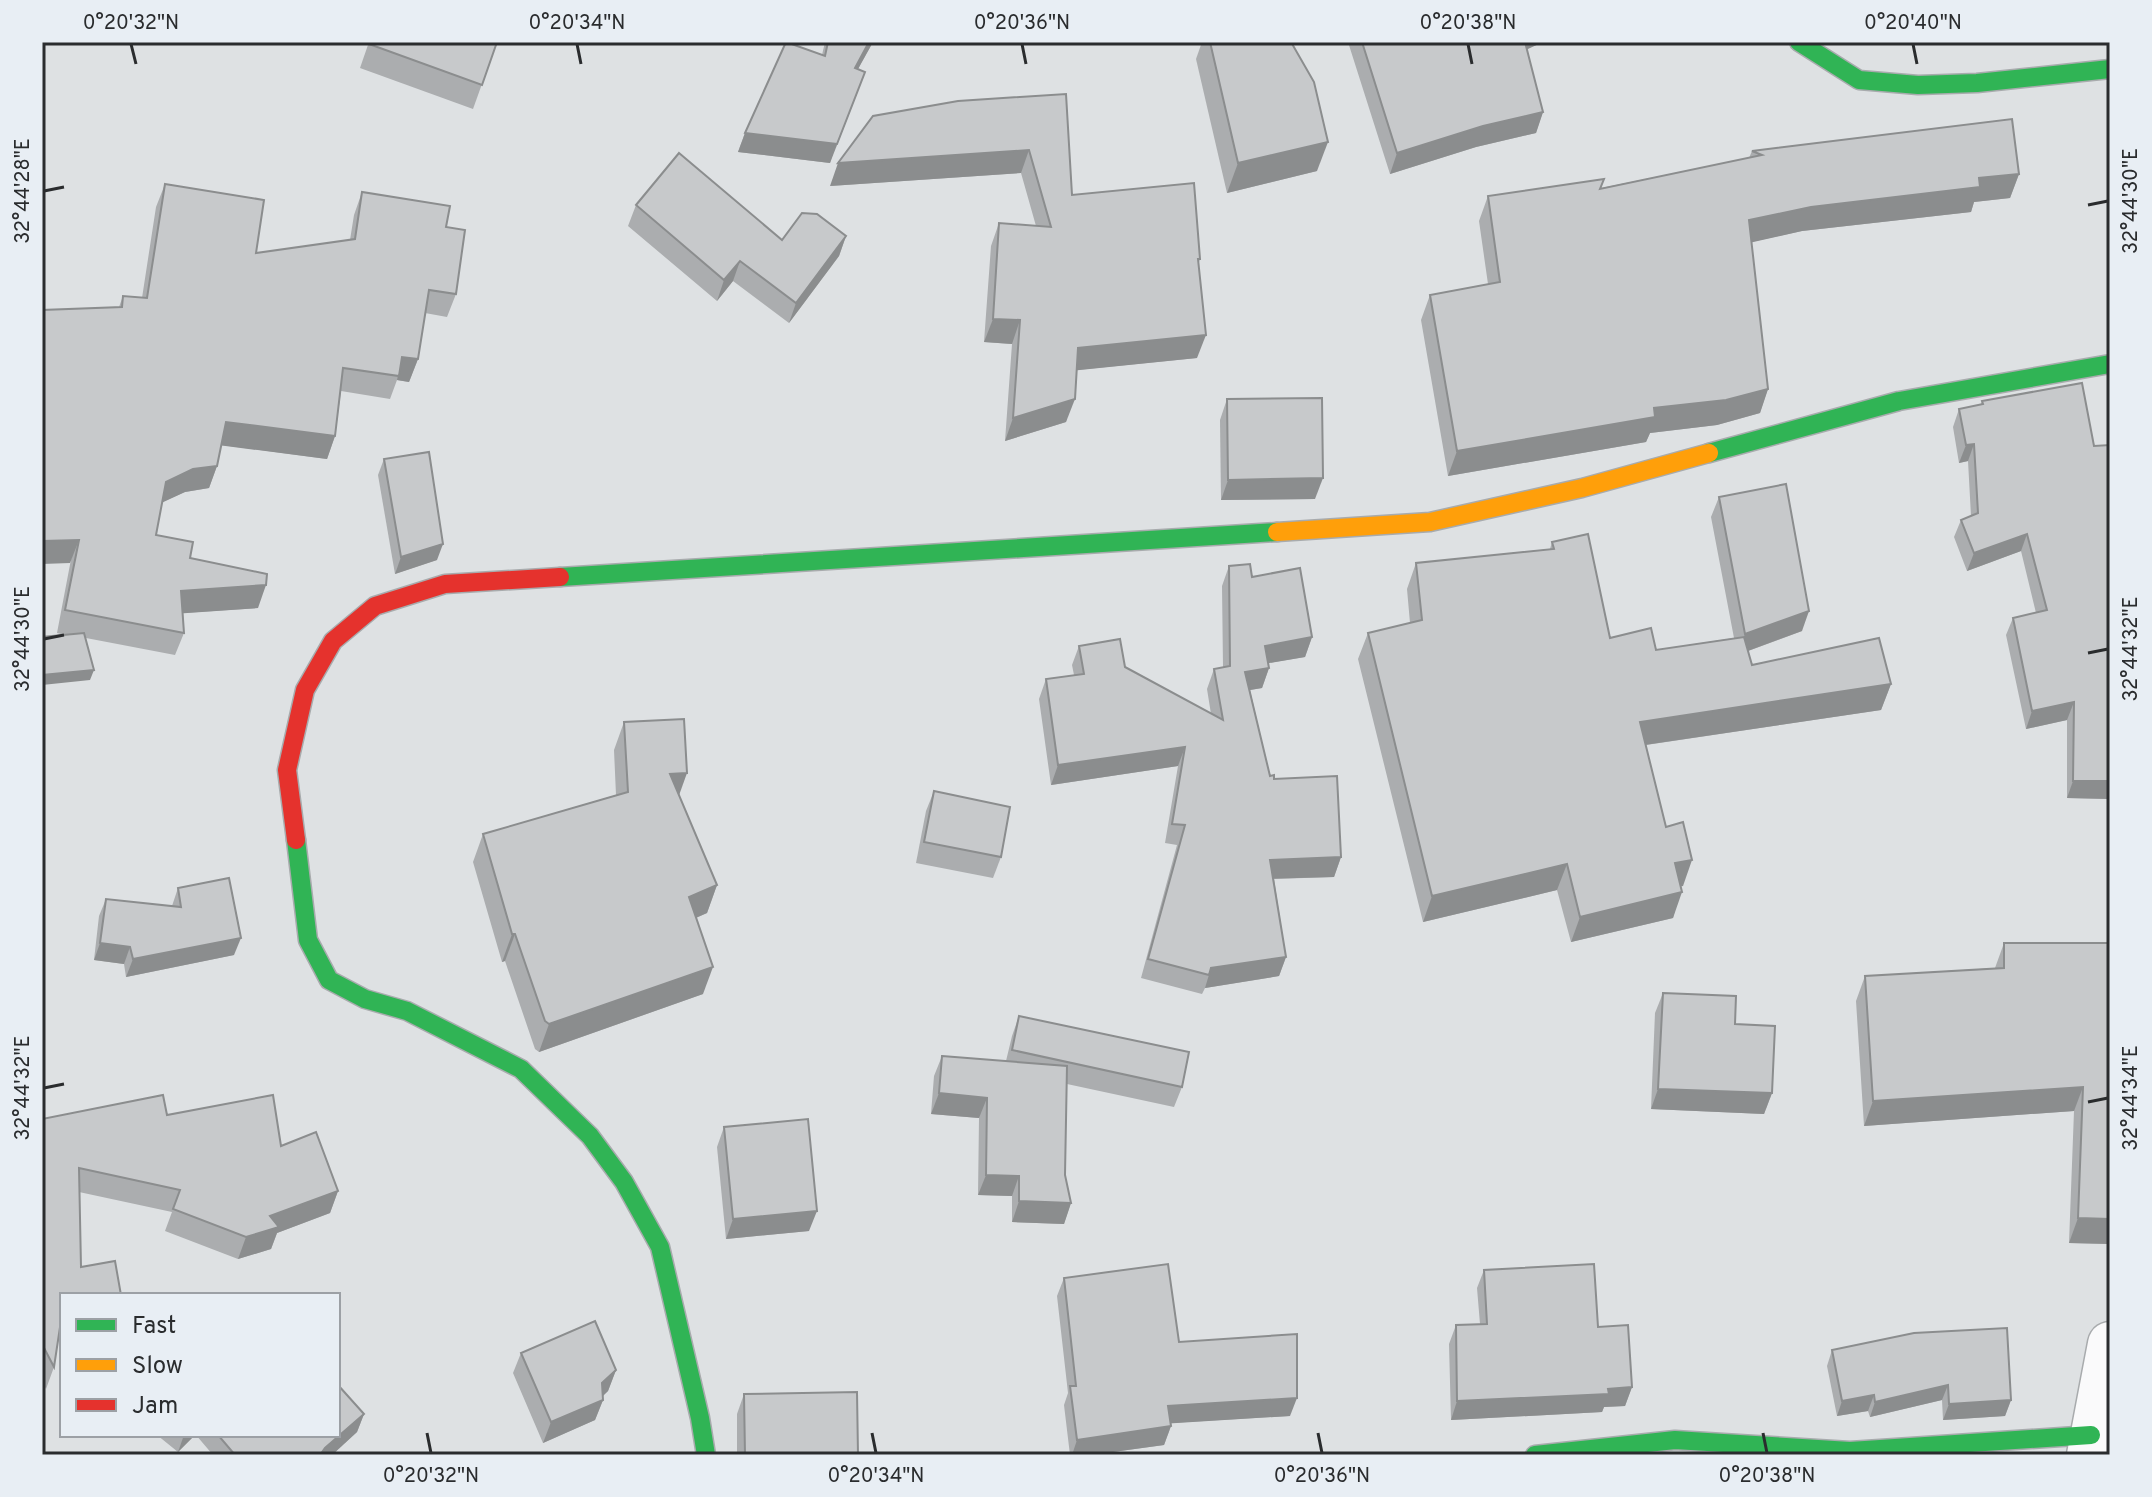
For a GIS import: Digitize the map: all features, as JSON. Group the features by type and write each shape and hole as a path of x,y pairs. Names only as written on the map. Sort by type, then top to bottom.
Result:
{"street":[{"path":"1799,42 1859,80 1918,85 1977,83 2110,69"},
{"path":"706,1455 660,1247 624,1182 590,1136 521,1069 407,1011 365,999 329,980 308,940 287,770 305,690 333,641 375,606 445,584 1430,522 1582,488 1899,401 2110,364"},
{"path":"1535,1455 1675,1440 1850,1451 2090,1445 2110,1344"}],"building":[{"path":"369,42 497,42 482,85"},
{"path":"786,42 825,56 828,42 869,42 855,68 865,72 837,144 745,133"},
{"path":"1210,42 1291,42 1314,82 1328,142 1238,163"},
{"path":"1362,42 1525,42 1543,112 1483,126 1397,153"},
{"path":"1066,94 1072,195 1194,183 1206,335 1078,348 1075,399 1013,418 1020,320 993,319 999,223 1051,227 1029,150 838,163 873,116 958,101"},
{"path":"2012,119 2019,174 1979,178 1980,187 1811,207 1749,220 1768,389 1726,400 1654,408 1655,417 1457,451 1430,295 1500,282 1488,196 1604,179 1600,189 1762,155 1752,151"},
{"path":"679,153 782,240 802,213 817,214 846,236 796,303 740,261 724,280 636,205"},
{"path":"165,184 264,200 256,253 355,239 362,192 450,206 446,227 465,230 456,294 429,290 418,359 402,357 399,376 343,368 335,436 226,422 217,466 193,469 166,482 156,535 193,542 190,558 267,574 266,585 181,591 184,633 65,610 79,540 42,541 42,310 122,307 123,296 147,298"},
{"path":"2082,383 2094,446 2110,445 2110,781 2073,781 2074,702 2032,711 2013,618 2047,610 2027,534 1974,553 1961,520 1978,513 1974,444 1966,445 1959,409 1983,404 1982,401"},
{"path":"1322,398 1323,478 1228,480 1227,399"},
{"path":"429,452 443,544 401,557 384,459"},
{"path":"1786,484 1809,611 1745,634 1719,497"},
{"path":"1588,534 1610,638 1651,628 1656,650 1744,637 1752,665 1879,638 1891,684 1640,722 1666,827 1683,822 1692,860 1675,863 1682,892 1580,917 1567,864 1432,896 1368,633 1422,620 1416,563 1554,549 1552,542"},
{"path":"1250,564 1252,577 1300,568 1312,637 1265,646 1269,668 1245,672 1270,776 1274,775 1274,779 1337,776 1341,857 1270,860 1286,957 1211,968 1209,975 1148,959 1185,825 1172,824 1185,747 1058,765 1046,679 1084,674 1079,646 1120,639 1125,667 1223,720 1214,669 1230,666 1229,566"},
{"path":"84,633 94,670 42,675 42,637"},
{"path":"684,719 687,773 670,774 717,885 689,897 713,967 549,1024 545,1021 515,934 512,934 483,834 628,792 624,722"},
{"path":"934,791 1010,807 1001,857 924,842"},
{"path":"229,878 241,938 133,959 130,947 100,943 106,899 181,907 178,888"},
{"path":"2004,943 2110,943 2110,1219 2078,1218 2083,1087 1873,1101 1865,976 2004,968"},
{"path":"1663,993 1736,996 1735,1024 1775,1026 1772,1093 1658,1089"},
{"path":"1019,1016 1189,1052 1182,1087 1012,1050"},
{"path":"942,1056 1067,1066 1065,1175 1071,1203 1019,1201 1019,1176 986,1175 987,1098 939,1093"},
{"path":"163,1095 167,1115 273,1095 281,1146 316,1132 338,1191 270,1216 279,1227 246,1237 173,1209 180,1190 79,1168 81,1267 115,1261 121,1293 60,1293 60,1327 54,1367 42,1344 42,1119"},
{"path":"808,1119 817,1211 733,1219 724,1127"},
{"path":"1168,1264 1179,1342 1297,1334 1297,1398 1168,1406 1171,1426 1077,1440 1070,1386 1076,1386 1064,1278"},
{"path":"1594,1264 1598,1327 1628,1325 1632,1387 1608,1389 1609,1394 1457,1401 1456,1325 1487,1324 1484,1270"},
{"path":"595,1321 616,1370 602,1383 603,1400 551,1422 521,1353"},
{"path":"2007,1328 2011,1400 1949,1404 1948,1385 1875,1402 1874,1395 1842,1401 1832,1350 1914,1333"},
{"path":"340,1387 364,1414 340,1435"},
{"path":"857,1392 858,1455 745,1455 744,1394"},
{"path":"220,1437 338,1437 320,1455 235,1455"}],"traffic: fast":[{"path":"1799,42 1859,80 1918,85 1977,83 2110,69"},
{"path":"1709,453 1899,401 2110,364"},
{"path":"560,577 1277,532"},
{"path":"296,840 308,940 329,980 365,999 407,1011 521,1069 590,1136 624,1182 660,1247 706,1455"},
{"path":"1535,1455 1675,1440 1850,1451 2091,1435"}],"traffic: slow":[{"path":"1277,532 1430,522 1582,488 1709,453"}],"traffic: jam":[{"path":"296,840 287,770 305,690 333,641 375,606 445,584 560,577"}]}
